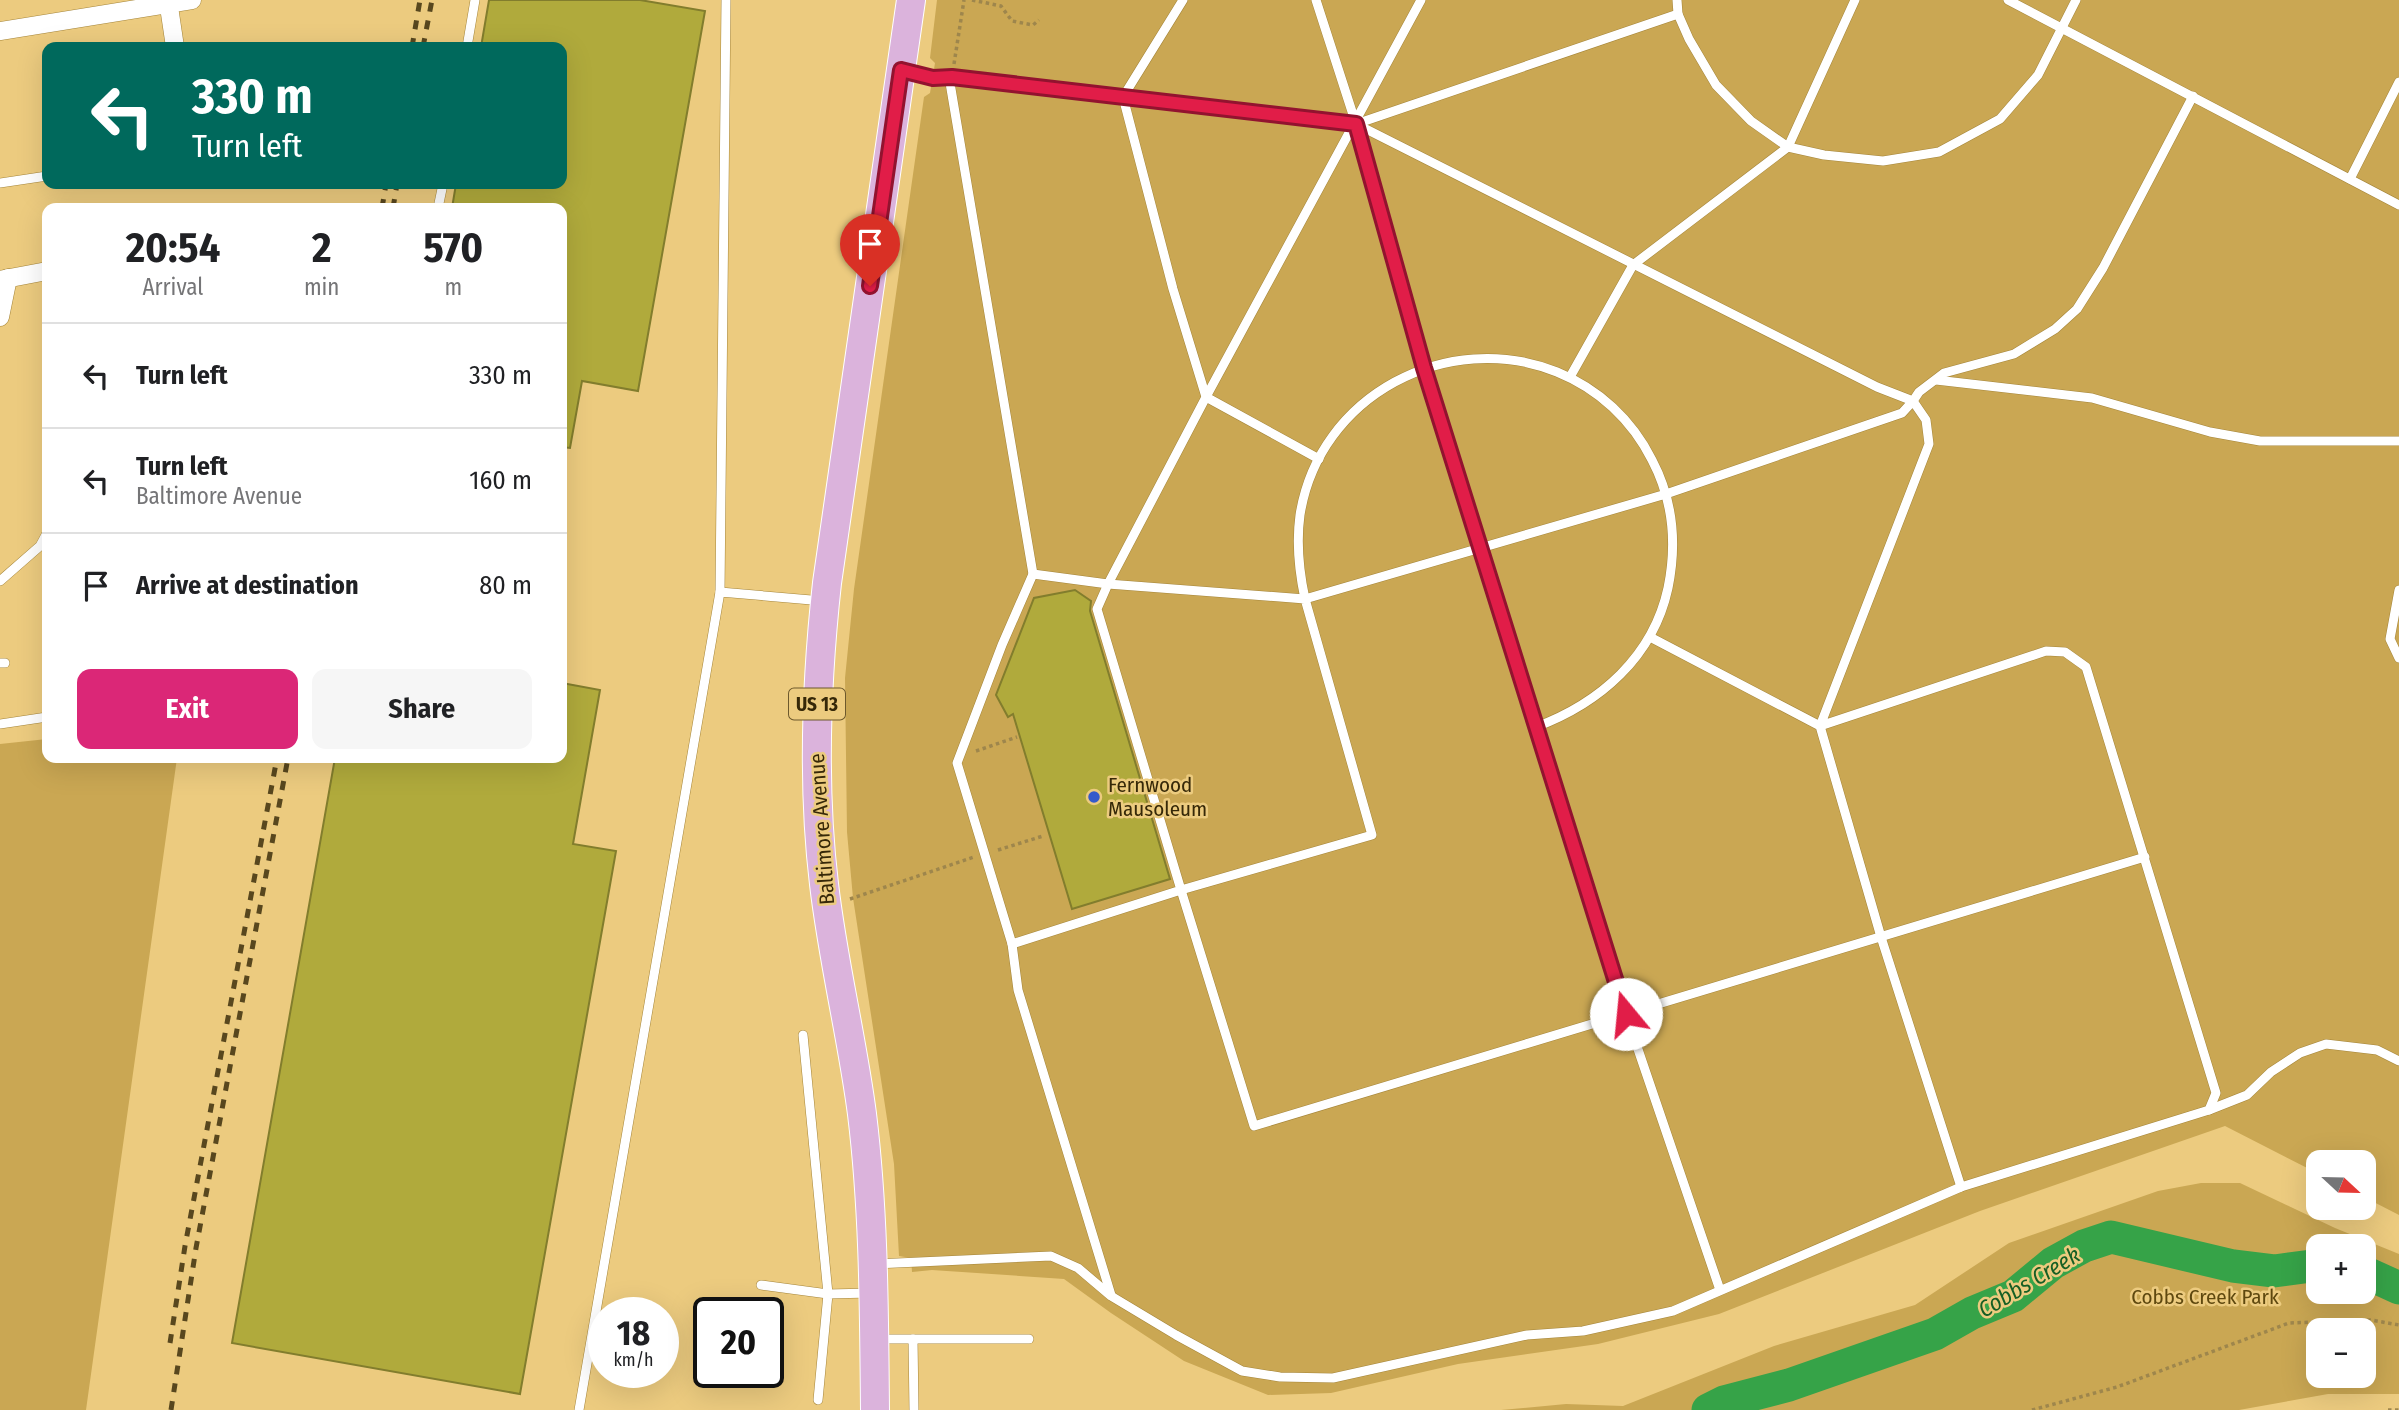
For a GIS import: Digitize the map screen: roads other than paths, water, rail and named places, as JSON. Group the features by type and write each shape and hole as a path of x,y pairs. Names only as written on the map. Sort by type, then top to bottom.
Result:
{"main road":[{"name":"Baltimore Avenue","path":"875,1410 872,1218 862,1114 831,937 819,828 816,730 825,601 911,0"}],"street":[{"path":"0,31 192,0"},
{"path":"168,2 174,42"},
{"path":"0,317 4,279 42,272"}],"lane":[{"path":"468,42 475,0"},
{"path":"579,1410 720,592 726,0"},
{"path":"1183,0 1123,97 1173,289 1206,397 1319,459"},
{"path":"1316,0 1356,124 1424,368 1480,548 1626,1014 1720,1290"},
{"path":"1421,0 1206,397 1097,609 1254,1126 2145,858"},
{"path":"1677,0 1678,14 1689,39 1716,85 1751,121 1788,147 1824,155 1884,162 1940,152 2000,119 2038,75 2076,0"},
{"path":"1570,377 1633,265 1788,147 1855,0"},
{"path":"2008,0 2399,205"},
{"path":"1356,124 1678,14"},
{"path":"901,70 933,78 951,77 1356,124 1877,387 1913,401 1926,420 1929,444 1820,726 1881,937 1961,1187"},
{"path":"951,77 1034,575 1002,645 957,763 1012,944 1018,990 1111,1296"},
{"path":"2350,179 2399,82"},
{"path":"1034,575 1108,584 1305,599 1666,494 1902,413 1919,392 1944,373 2014,354 2054,329 2077,309 2103,268 2193,96"},
{"path":"0,183 42,177"},
{"path":"1012,944 1181,890 1372,835 1305,599 1299,571 1301,513 1319,459 1334,435 1367,401 1398,379 1453,360 1483,357 1513,359 1542,366 1570,377 1592,390 1612,406 1646,446 1666,494 1671,518 1672,567 1664,603 1650,637 1633,662 1590,702 1564,716 1536,726"},
{"path":"1936,380 2092,398 2210,432 2260,441 2399,440"},
{"path":"0,581 42,542"},
{"path":"2399,590 2390,639 2399,658"},
{"path":"720,592 825,601"},
{"path":"1650,637 1820,726 2046,651 2065,652 2086,667 2216,1093 2209,1110"},
{"path":"0,724 42,718"},
{"path":"803,1035 828,1294 818,1400"},
{"path":"873,1265 1051,1256 1078,1268 1111,1296 1242,1371 1280,1377 1333,1378 1527,1335 1583,1331 1673,1311 1961,1187 2209,1110 2247,1095 2271,1072 2300,1053 2326,1044 2377,1050 2399,1061"},
{"path":"761,1285 828,1294 873,1294"},
{"path":"874,1339 1029,1339"},
{"path":"913,1339 914,1410"}],"waterway":[{"name":"Cobbs Creek","path":"1708,1410 1724,1402 1789,1385 1935,1334 1972,1313 2013,1296 2053,1263 2084,1246 2111,1237 2233,1266 2274,1271 2306,1267"},
{"name":"Cobbs Creek","path":"2376,1277 2399,1288"}],"railway":[{"path":"413,42 420,0"},
{"path":"424,42 432,0"},
{"path":"383,203 385,189"},
{"path":"394,203 396,189"},
{"path":"170,1343 185,1246 276,763"},
{"path":"171,1410 196,1248 287,763"}],"place":[{"name":"Fernwood Mausoleum","path":"1094,797"}],"park label":[{"name":"Cobbs Creek Park","path":"2205,1297"}]}
